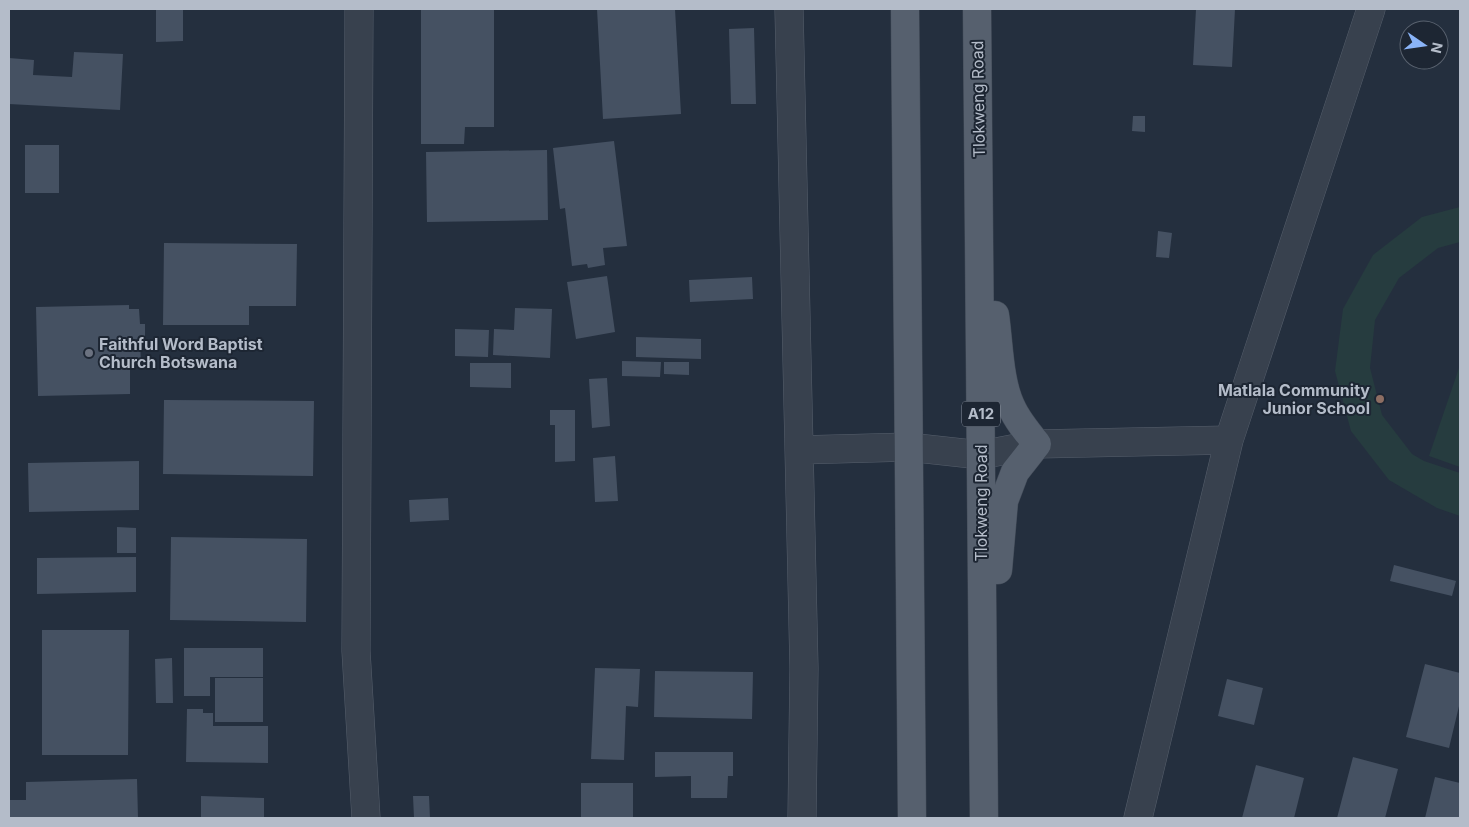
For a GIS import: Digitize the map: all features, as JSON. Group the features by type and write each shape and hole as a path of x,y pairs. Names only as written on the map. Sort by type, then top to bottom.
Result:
{"main road":[{"path":"905,9 912,818"},
{"name":"Tlokweng Road","path":"978,9 984,818"},
{"path":"980,230 985,272 993,303 1005,388 1018,420 1036,444 1015,472 1004,501 998,550 998,594 983,671"}],"street":[{"path":"358,9 356,651 366,818"},
{"path":"789,9 804,668 802,818"},
{"path":"1138,818 1229,440 1371,9"},
{"path":"799,450 908,446 981,455 1036,444 1229,440"}],"green space":[{"path":"1460,207 1460,242 1438,248 1399,278 1375,320 1370,368 1382,415 1412,454 1424,461 1460,473 1460,516 1437,508 1389,480 1351,431 1335,371 1343,309 1373,255 1422,217"},
{"path":"1460,365 1460,467 1429,456"}],"building":[{"path":"156,9 183,9 183,41 156,42"},
{"path":"421,9 494,9 494,127 465,127 464,144 421,144"},
{"path":"597,9 675,9 681,114 603,119"},
{"path":"1196,9 1235,9 1232,67 1193,65"},
{"path":"754,28 756,104 731,104 729,29"},
{"path":"74,52 123,54 120,110 9,104 9,58 34,60 33,75 72,77"},
{"path":"1133,116 1145,116 1145,132 1132,131"},
{"path":"614,141 627,246 603,248 605,265 588,268 587,264 572,266 565,208 560,209 553,148"},
{"path":"25,145 59,145 59,193 25,193"},
{"path":"547,150 548,220 427,222 426,152"},
{"path":"1158,231 1172,233 1169,258 1156,257"},
{"path":"164,243 297,244 296,306 249,306 249,325 163,325"},
{"path":"607,276 615,332 576,339 567,282"},
{"path":"752,277 753,299 690,302 689,280"},
{"name":"Faithful Word Baptist Church Botswana","path":"129,305 129,309 139,309 140,324 145,324 145,341 140,341 141,364 130,364 130,394 38,396 36,307"},
{"path":"515,308 552,309 550,358 493,355 494,329 514,330"},
{"path":"455,329 489,330 488,357 455,356"},
{"path":"636,337 701,339 701,359 636,357"},
{"path":"622,361 661,362 660,377 622,376"},
{"path":"664,362 689,362 689,375 664,374"},
{"path":"470,363 511,363 511,388 470,387"},
{"path":"607,378 610,426 592,428 589,379"},
{"path":"164,400 314,401 313,476 163,474"},
{"path":"550,410 575,410 575,461 555,462 555,425 550,425"},
{"path":"615,456 618,501 595,502 593,458"},
{"path":"139,461 139,510 29,512 28,463"},
{"path":"448,498 449,520 410,522 409,500"},
{"path":"117,527 136,528 136,553 117,553"},
{"path":"171,537 307,539 306,622 170,620"},
{"path":"136,557 136,592 37,594 37,558"},
{"path":"1394,565 1456,581 1452,596 1390,581"},
{"path":"42,630 129,630 128,755 42,755"},
{"path":"184,648 263,648 263,677 210,677 210,696 184,696"},
{"path":"172,658 173,703 156,703 155,659"},
{"path":"1425,664 1460,673 1460,702 1449,748 1406,737"},
{"path":"595,668 640,669 638,707 626,706 624,760 591,759"},
{"path":"655,671 753,672 752,719 654,717"},
{"path":"215,678 263,678 263,722 215,722"},
{"path":"1227,679 1263,688 1254,725 1218,716"},
{"path":"187,709 203,709 203,713 213,713 213,726 268,726 268,763 186,762"},
{"path":"655,752 733,752 733,776 728,776 727,798 691,798 691,776 655,777"},
{"path":"1353,757 1398,769 1385,818 1337,818"},
{"path":"1256,765 1304,778 1294,818 1242,818"},
{"path":"1435,777 1460,783 1460,818 1425,818"},
{"path":"137,779 138,818 9,818 9,800 26,800 26,782"},
{"path":"581,783 633,783 633,818 581,818"},
{"path":"201,796 264,798 264,818 201,818"},
{"path":"413,796 429,796 430,818 414,818"}],"place":[{"name":"Faithful Word Baptist Church Botswana","path":"89,353"},
{"name":"Matlala Community Junior School","path":"1380,399"}]}
